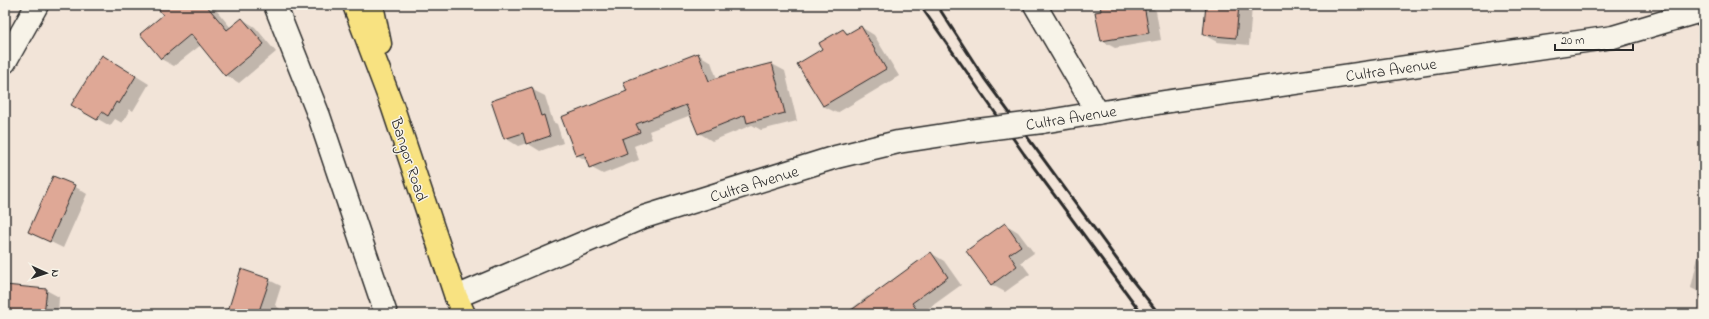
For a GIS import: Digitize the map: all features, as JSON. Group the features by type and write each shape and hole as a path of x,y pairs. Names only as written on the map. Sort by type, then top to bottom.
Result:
{"highway":[{"name":"Bangor Road","path":"354,5 392,106 460,306"},
{"path":"372,5 392,106"}],"street":[{"path":"5,62 37,5"},
{"path":"275,5 319,116 386,314"},
{"path":"1035,5 1098,113"},
{"name":"Cultra Avenue","path":"460,306 644,217 836,157 898,142 1613,37 1703,15"}],"building":[{"path":"155,5 206,5 227,30 242,18 264,44 225,76 191,34 161,59 140,34 163,15"},
{"path":"1100,5 1144,5 1149,33 1101,41 1095,12 1101,11"},
{"path":"1206,5 1239,5 1236,38 1203,35"},
{"path":"861,26 886,69 823,106 797,64 822,49 819,43 843,29 847,34"},
{"path":"698,53 709,81 725,75 772,63 785,113 747,123 745,115 698,134 686,105 636,124 640,132 622,139 627,153 589,168 584,153 576,156 561,117 627,91 623,82"},
{"path":"102,55 136,76 119,104 116,102 108,116 102,112 97,120 71,105"},
{"path":"532,87 541,116 544,115 550,136 526,144 523,133 504,139 491,101"},
{"path":"53,176 75,185 50,242 28,232"},
{"path":"1005,223 1021,246 1009,254 1017,266 991,285 966,251"},
{"path":"931,252 948,277 912,303 920,314 846,314"},
{"path":"241,269 270,279 258,314 227,314"},
{"path":"5,285 47,289 44,314 8,314 8,311 5,311"}],"railway":[{"path":"920,5 1024,154 1142,314"},
{"path":"937,5 984,78 1132,280 1159,314"}]}
